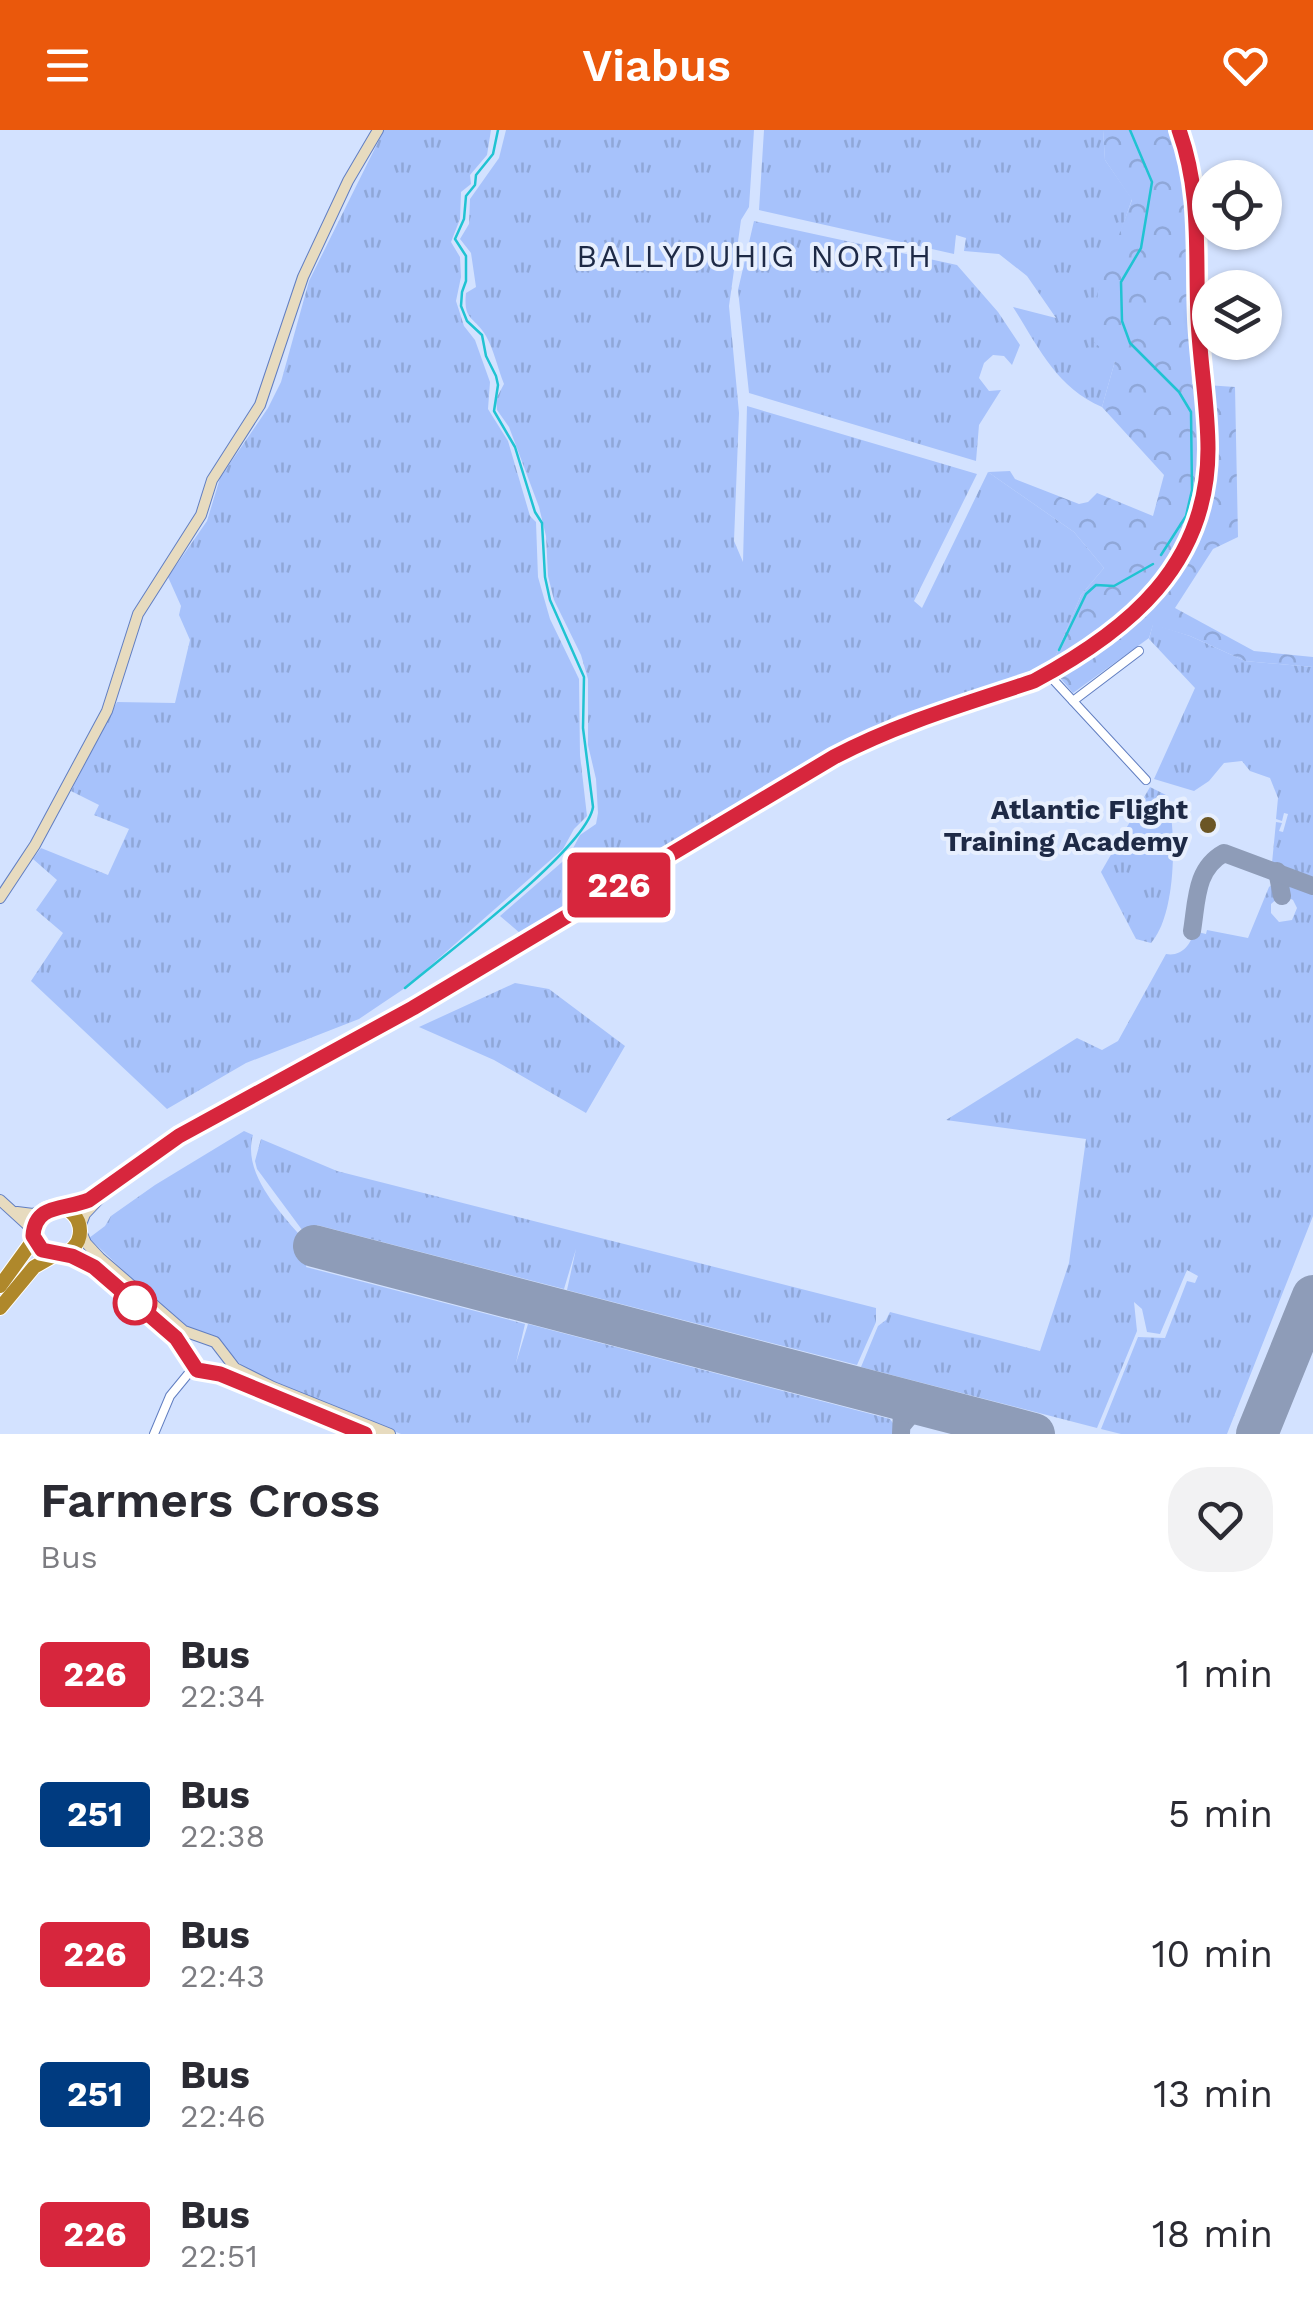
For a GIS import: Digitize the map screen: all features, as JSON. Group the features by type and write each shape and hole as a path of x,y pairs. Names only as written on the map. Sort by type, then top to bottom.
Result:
{"highway":[{"path":"0,1286 26,1254 37,1218 54,1209 73,1215 80,1228 74,1247 34,1267 0,1308"},
{"path":"34,1234 42,1250 60,1254"}],"main road":[{"path":"0,898 35,846 107,711 138,614 200,515 212,480 260,405 272,379 294,298 348,181 378,130"},
{"path":"16,1212 32,1214 89,1200 157,1149 413,1008 875,736 1048,674 1107,633 1162,584 1188,548 1204,502 1208,451 1196,287 1196,196 1179,130"},
{"path":"234,1107 106,1193 85,1214 80,1228 86,1243 172,1322 188,1334 215,1342 244,1373 390,1434"},
{"path":"0,1200 34,1234"},
{"path":"60,1254 80,1259 110,1280 176,1338 193,1368 220,1374 365,1434"},
{"path":"188,1354 192,1344 206,1338"},
{"path":"206,1372 218,1365 221,1351"}],"street":[{"path":"1073,701 1139,651"},
{"path":"1048,674 1146,780"},
{"path":"154,1434 170,1396 193,1368"}],"green space":[{"path":"384,130 491,130 487,155 470,175 471,184 461,192 460,219 451,242 460,257 456,301 490,382 488,409 508,441 530,516 536,522 538,577 550,619 579,679 580,755 587,816 563,849 405,988 359,1019 246,1063 167,1109 31,981 63,933 36,910 57,880 33,859 41,848 108,875 129,829 94,815 99,805 71,791 117,702 175,703 190,640 168,577 207,521 220,478 281,382 309,281"},
{"path":"506,130 754,130 749,207 741,220 729,306 739,413 734,541 743,562 747,406 977,474 914,601 922,608 988,472 1074,532 1104,568 1081,595 1051,667 966,699 898,715 521,934 500,916 569,856 580,835 596,824 598,813 588,745 588,679 581,655 554,600 539,507 509,427 497,410 496,399 504,384 489,341 466,309 466,293 476,287 471,253 460,239 469,224 470,199 499,158"},
{"path":"764,130 1103,130 1105,160 1132,199 1117,243 1115,361 1102,407 1072,389 1040,351 1013,307 1056,318 1027,276 999,254 964,251 966,238 956,235 954,254 759,210"},
{"path":"1103,130 1168,130 1185,181 1192,384 1235,387 1238,537 1213,549 1175,608 1254,651 1313,657 1313,667 1245,661 1190,636 1153,625 1149,638 1073,693 1051,667 1081,595 1104,568 1074,532 988,472 1010,471 1015,479 1079,504 1097,493 1153,516 1164,475 1102,407 1115,361 1094,342 1098,291 1132,200 1105,160"},
{"path":"754,221 957,265 998,312 1020,345 1012,365 1004,356 993,355 984,363 979,378 989,391 1001,390 979,425 976,461 749,393 738,290"},
{"path":"1153,624 1245,661 1313,667 1313,880 1272,863 1276,822 1282,823 1279,831 1283,832 1288,814 1284,813 1282,821 1276,819 1278,798 1270,778 1250,771 1242,761 1224,763 1194,791 1154,779 1195,688 1149,639"},
{"path":"1150,787 1168,796 1173,851 1166,913 1151,943 1136,939 1101,872"},
{"path":"1281,880 1313,892 1313,1216 1227,1434 1121,1434 1101,1429 1138,1337 1165,1338 1187,1281 1195,1283 1198,1276 1187,1270 1160,1334 1147,1332 1142,1309 1134,1302 1137,1331 1097,1428 861,1367 878,1326 890,1312 1040,1351 1069,1263 1086,1139 946,1120 1077,1038 1102,1050 1118,1041 1166,954 1184,949 1194,931 1248,938 1269,887 1276,881 1279,897 1271,904 1271,913 1279,922 1292,920 1297,908 1285,896"},
{"path":"515,983 549,989 625,1046 586,1113 494,1060 419,1027"},
{"path":"244,1131 253,1135 253,1166 259,1181 310,1247 306,1267 525,1324 516,1363 528,1324 890,1419 895,1426 894,1434 401,1434 259,1375 243,1367 216,1338 179,1323 89,1238 111,1216 155,1185"},
{"path":"261,1139 337,1171 876,1308 876,1322 857,1365 567,1290 576,1249 564,1289 317,1225 311,1242 257,1169 255,1161"}],"waterway":[{"path":"405,988 541,874 585,825 593,807 583,728 584,677 550,600 542,523 515,447 494,411 496,376 486,356 482,335 467,321 461,306 466,256 455,239 464,219 466,196 493,154 498,130"},
{"path":"1130,130 1152,182 1141,248 1121,282 1122,321 1130,343 1179,392 1191,412 1192,490 1186,516 1161,555"},
{"path":"1059,650 1086,594 1096,585 1114,586 1153,564"}],"taxiway":[{"path":"1192,931 1202,877 1224,853 1313,886"},
{"path":"1277,871 1282,896"},
{"path":"885,1395 902,1411 901,1434"},
{"path":"904,1423 914,1411 931,1407"}],"runway":[{"path":"314,1246 1034,1434"},
{"path":"1257,1434 1313,1296"}],"bus line":[{"name":"226","path":"365,1434 220,1374 197,1370 176,1338 94,1267 72,1256 42,1250 33,1236 37,1218 46,1210 89,1200 157,1149 413,1008 834,757 926,715 1048,674 1107,633 1152,594 1188,548 1204,502 1208,451 1196,287 1196,196 1179,130"}],"place":[{"name":"Atlantic Flight Training Academy","path":"1208,825"}],"district":[{"name":"BALLYDUHIG NORTH","path":"755,256"}]}
